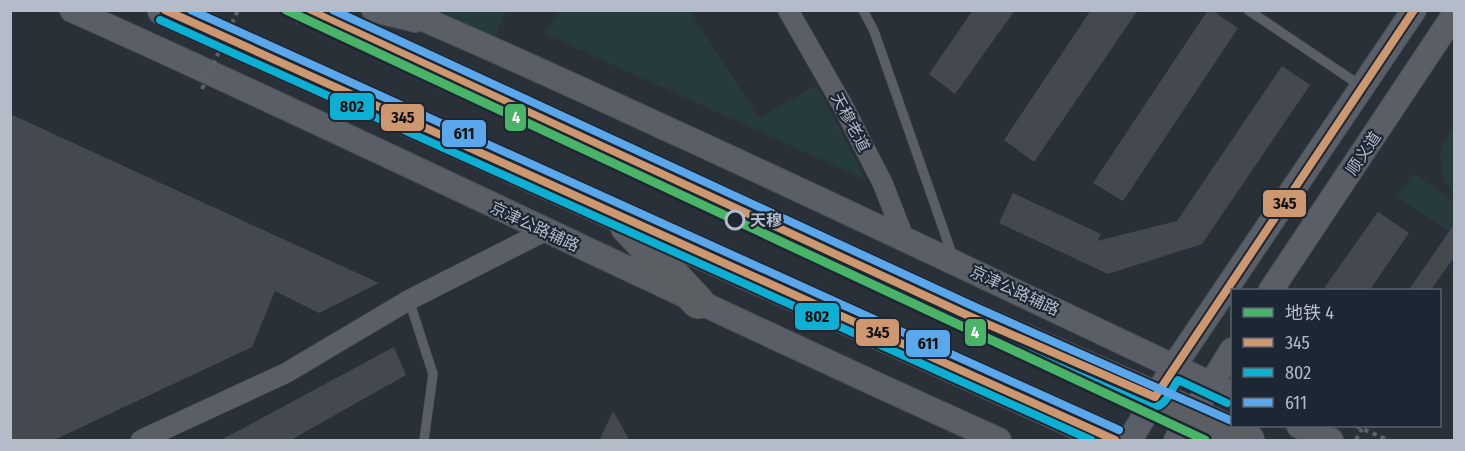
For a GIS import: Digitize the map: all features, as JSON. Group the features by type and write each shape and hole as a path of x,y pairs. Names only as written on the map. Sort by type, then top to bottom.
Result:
{"highway":[{"path":"164,10 1115,441"},
{"path":"307,10 958,311 1155,397 1184,427 1248,441"},
{"path":"616,215 698,302"}],"street":[{"name":"京津公路辅路","path":"72,10 999,441"},
{"path":"374,10 450,30"},
{"name":"京津公路辅路","path":"402,10 904,238 1231,393"},
{"name":"天穆老道","path":"788,10 883,184 904,238"},
{"path":"1130,441 1174,366 1414,10"},
{"name":"顺义道","path":"1272,289 1455,15"},
{"path":"141,441 286,373 409,300 545,231"},
{"path":"1184,427 1231,353"},
{"path":"1301,427 1331,441"}],"lane":[{"path":"863,10 874,31 955,262"},
{"path":"1248,10 1363,87"},
{"path":"409,300 433,374 424,441"}],"path":[{"path":"202,89 238,10"},
{"path":"1358,427 1388,441"},
{"path":"1356,441 1362,429"}],"green space":[{"path":"438,11 506,11 494,40"},
{"path":"560,11 690,11 759,118 816,85 866,180 545,34"},
{"path":"1454,126 1454,195 1444,179 1440,160 1443,145"},
{"path":"1413,173 1454,201 1454,235 1397,197"}],"building":[{"path":"973,10 1015,10 955,94 929,74"},
{"path":"1091,10 1138,10 1034,162 1004,140"},
{"path":"1208,10 1238,28 1123,201 1093,183"},
{"path":"1282,66 1310,85 1202,244 1108,274 999,223 1013,193 1101,234 1097,241 1177,221"},
{"path":"10,114 379,283 319,313 275,291 252,347 52,441 10,441"},
{"path":"1378,212 1409,233 1370,289 1323,289"},
{"path":"1455,223 1455,256 1431,289 1409,289"},
{"path":"394,347 406,375 289,441 219,441"},
{"path":"613,411 630,441 599,441"}],"metro line":[{"name":"4","path":"286,10 1205,440"}],"transit line":[{"name":"345","path":"165,10 1115,440"},
{"name":"611","path":"191,10 1119,430"},
{"name":"345","path":"308,10 969,316 1155,397 1414,10"},
{"name":"611","path":"333,10 973,306 1231,421"},
{"name":"802","path":"160,20 1091,440"},
{"name":"802","path":"303,20 965,326 1151,407 1164,402 1178,380 1227,403"}],"place":[{"name":"天穆","path":"735,220"}]}
